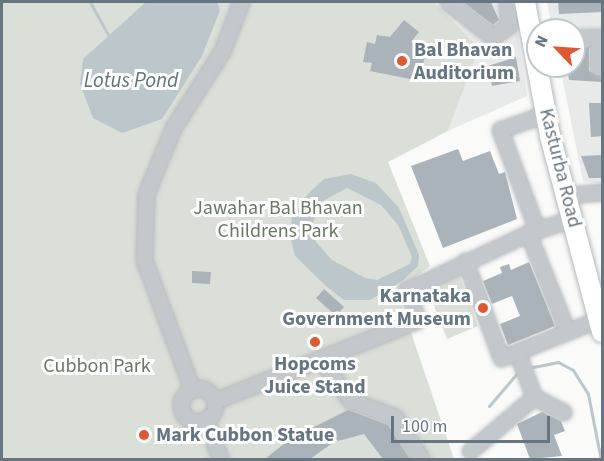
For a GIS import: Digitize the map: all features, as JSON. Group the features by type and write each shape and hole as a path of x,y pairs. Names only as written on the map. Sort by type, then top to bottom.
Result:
{"main road":[{"name":"Kasturba Road","path":"525,2 545,114 601,325"},
{"path":"538,2 541,18"},
{"name":"Kasturba Road","path":"553,78 579,194 603,279"}],"street":[{"path":"192,389 144,260 146,194 162,150 222,51 241,2"},
{"path":"448,2 492,37 509,25 507,2"},
{"path":"586,38 599,37 598,67 603,68"},
{"path":"545,114 500,130 567,331"},
{"path":"579,194 603,192"},
{"path":"221,459 205,419 214,401 418,320 407,290 465,261 533,232 572,219"},
{"path":"465,261 501,358 521,363 567,331 601,325"},
{"path":"320,360 350,400 395,417 422,459"},
{"path":"521,363 534,397 563,412"},
{"path":"205,419 190,420 182,411 183,398 192,389 205,390 214,401"},
{"path":"470,451 534,397"}],"shaded area":[{"path":"434,2 513,2 527,96 448,131 479,48"},
{"path":"547,2 602,2 602,184 583,181 562,78 586,78 586,18 550,18"}],"green space":[{"path":"2,2 434,2 479,48 448,131 388,162 430,266 397,291 454,459 2,459"},
{"path":"459,275 478,326 447,339 427,288"}],"water":[{"name":"Lotus Pond","path":"146,2 217,2 220,10 202,56 162,119 122,133 93,118 80,84 83,59"},
{"path":"351,174 376,183 399,208 419,255 418,266 402,281 370,300 344,300 295,256 290,235 292,217 308,194 324,179","holes":["347,188 381,205 398,225 412,257 410,264 377,280 365,278 332,260 316,242 312,225 321,202"]}],"building":[{"path":"463,2 491,2 499,20 493,25"},
{"path":"558,2 603,2 603,12 559,14"},
{"path":"404,20 419,32 411,42 427,45 420,81 370,71 372,63 363,62 367,42 375,44 377,35 390,37"},
{"path":"586,47 589,47 589,71 603,77 603,82 569,80 569,78 586,78"},
{"path":"516,57 520,81 492,86 488,66"},
{"path":"589,103 603,103 603,136 591,137"},
{"path":"458,149 463,161 490,151 499,174 505,172 517,219 443,248 411,166"},
{"path":"603,155 603,178 589,178 581,156"},
{"path":"529,262 555,326 508,345 500,324 520,316 512,296 492,304 483,281 502,273 500,267 509,264 511,270"},
{"path":"192,271 211,272 210,284 192,283"},
{"path":"324,289 344,307 336,316 316,298"},
{"path":"348,410 388,425 410,459 383,459 364,434 334,442 310,459 265,459 290,439"},
{"path":"542,412 561,421 565,431 554,435 562,456 530,459 517,424"}],"waterway":[{"path":"90,2 109,36"},
{"path":"528,368 558,362 573,370 588,394 601,460"},
{"path":"489,406 519,371"}],"place":[{"name":"Bal Bhavan Auditorium","path":"402,61"},
{"name":"Karnataka Government Museum","path":"483,308"},
{"name":"Hopcoms Juice Stand","path":"315,342"},
{"name":"Mark Cubbon Statue","path":"144,435"}],"park label":[{"name":"Jawahar Bal Bhavan Childrens Park","path":"278,220"},
{"name":"Cubbon Park","path":"97,366"}]}
